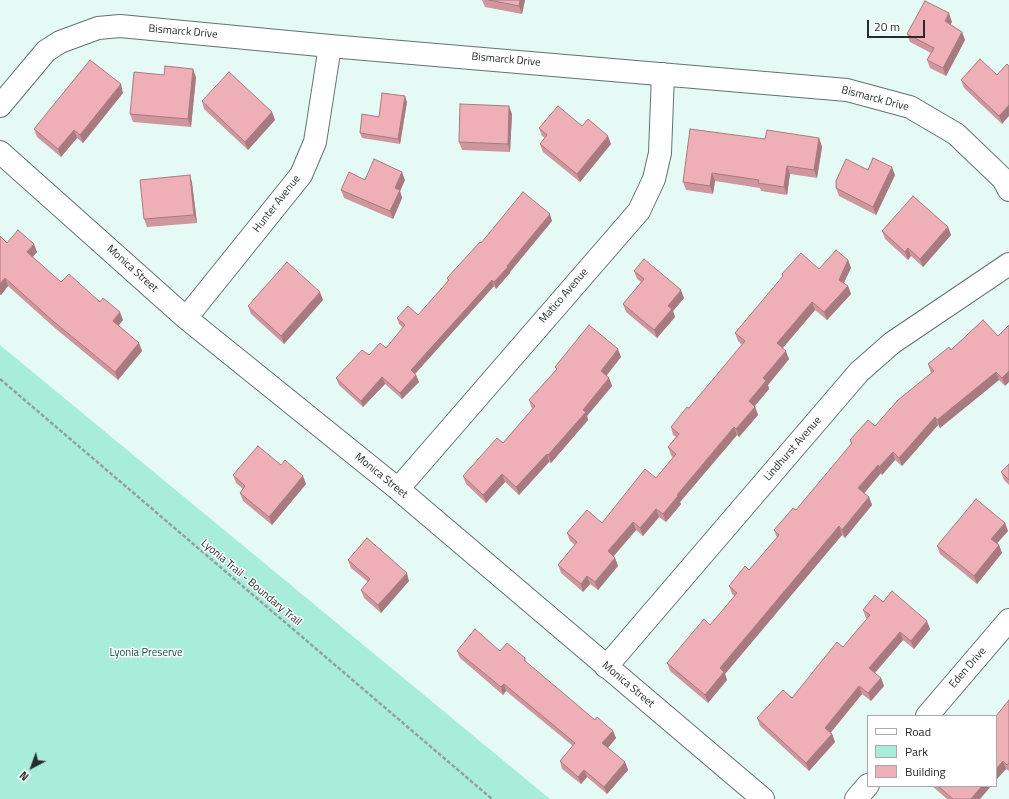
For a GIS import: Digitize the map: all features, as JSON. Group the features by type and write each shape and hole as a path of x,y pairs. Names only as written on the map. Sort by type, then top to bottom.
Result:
{"street":[{"name":"Bismarck Drive","path":"0,106 46,51 60,42 98,28 120,26 330,46 847,90 910,108 956,134 1003,179 1009,190"},
{"name":"Hunter Avenue","path":"186,318 301,175 315,142 330,46"},
{"name":"Matico Avenue","path":"398,489 638,211 654,179 660,153 663,74"},
{"name":"Monica Street","path":"0,152 186,318 398,489 763,799"},
{"name":"Lindhurst Avenue","path":"606,667 859,372 892,343 1009,264"},
{"name":"Eden Drive","path":"928,715 1009,620"},
{"path":"856,799 867,786"}],"path":[{"name":"Lyonia Trail - Boundary Trail","path":"0,379 492,799"}],"green space":[{"name":"Lyonia Preserve","path":"0,345 550,799 0,799"}],"building":[{"path":"489,0 520,0 519,6"},
{"path":"925,1 949,13 945,21 962,32 943,68 927,60 934,48 907,34"},
{"path":"980,59 997,75 1007,64 1009,66 1009,105 999,116 961,80"},
{"path":"90,60 121,84 80,135 74,130 58,149 34,129"},
{"path":"165,66 193,69 188,119 130,114 134,72 164,75"},
{"path":"229,72 272,112 245,142 202,101"},
{"path":"382,93 405,96 398,139 360,133 362,114 379,117"},
{"path":"460,104 509,106 508,144 459,142"},
{"path":"558,106 582,126 588,119 608,136 577,174 540,144 547,135 539,128"},
{"path":"690,129 765,139 767,130 819,138 814,170 787,166 784,187 758,183 759,180 712,173 710,186 683,182"},
{"path":"873,158 892,167 873,207 836,188 836,181 846,159 868,170"},
{"path":"374,159 402,172 395,188 400,190 390,211 341,190 349,172 365,180"},
{"path":"190,175 194,215 144,219 140,180"},
{"path":"523,192 550,214 507,266 508,267 494,282 492,280 411,370 416,375 400,393 382,377 361,401 336,378 362,350 369,355 380,343 386,348 405,325 397,318 408,306 418,315 449,280 447,278 480,242 481,243"},
{"path":"913,196 948,227 920,259 908,248 905,252 882,231"},
{"path":"18,230 34,244 27,252 61,282 69,274 100,302 103,298 120,312 113,321 139,343 115,372 53,321 5,278 0,284 0,236 7,243"},
{"path":"836,250 848,260 839,280 848,286 824,312 812,302 777,343 786,351 763,378 766,381 749,401 755,407 736,429 734,427 663,514 656,509 640,528 633,522 608,551 615,558 595,582 587,576 581,584 558,565 577,542 567,533 587,510 602,523 645,469 656,478 676,454 668,447 679,434 671,427 687,407 689,408 745,341 735,333 783,276 782,274 801,253 819,269"},
{"path":"644,259 681,290 668,306 672,309 654,330 623,304 644,279 634,271"},
{"path":"287,262 320,292 281,336 248,306"},
{"path":"983,320 998,336 1009,325 1009,371 1002,378 996,372 937,420 935,417 899,458 893,452 879,467 878,465 858,488 869,497 842,530 839,526 720,668 724,672 705,695 667,663 704,619 710,625 737,593 729,586 745,566 749,570 779,535 774,530 793,508 796,510 852,443 850,440 868,420 875,426 898,400 934,371 928,364 949,347 951,350"},
{"path":"589,325 618,349 601,371 609,378 583,410 586,412 548,455 547,454 516,487 502,474 483,495 463,476 497,438 503,443 535,406 529,400 557,369 555,367"},
{"path":"258,446 281,465 285,460 303,476 269,517 240,493 245,486 233,475"},
{"path":"1009,464 1009,480 1001,472"},
{"path":"976,499 1005,523 991,539 999,545 974,576 937,546"},
{"path":"367,538 407,573 378,605 361,590 370,579 348,560"},
{"path":"892,591 927,621 911,641 900,632 869,668 881,678 868,693 859,686 825,728 832,734 806,763 757,718 783,690 792,698 837,642 843,647 870,615 863,610 875,595 883,602"},
{"path":"475,629 500,651 507,643 525,658 524,660 595,720 597,717 613,731 602,743 625,762 604,787 584,770 578,777 560,761 575,743 504,684 501,687 457,651"},
{"path":"1009,700 1009,763 1007,765 1003,761 997,768 997,715"},
{"path":"939,787 981,787 971,799 953,799"}]}
